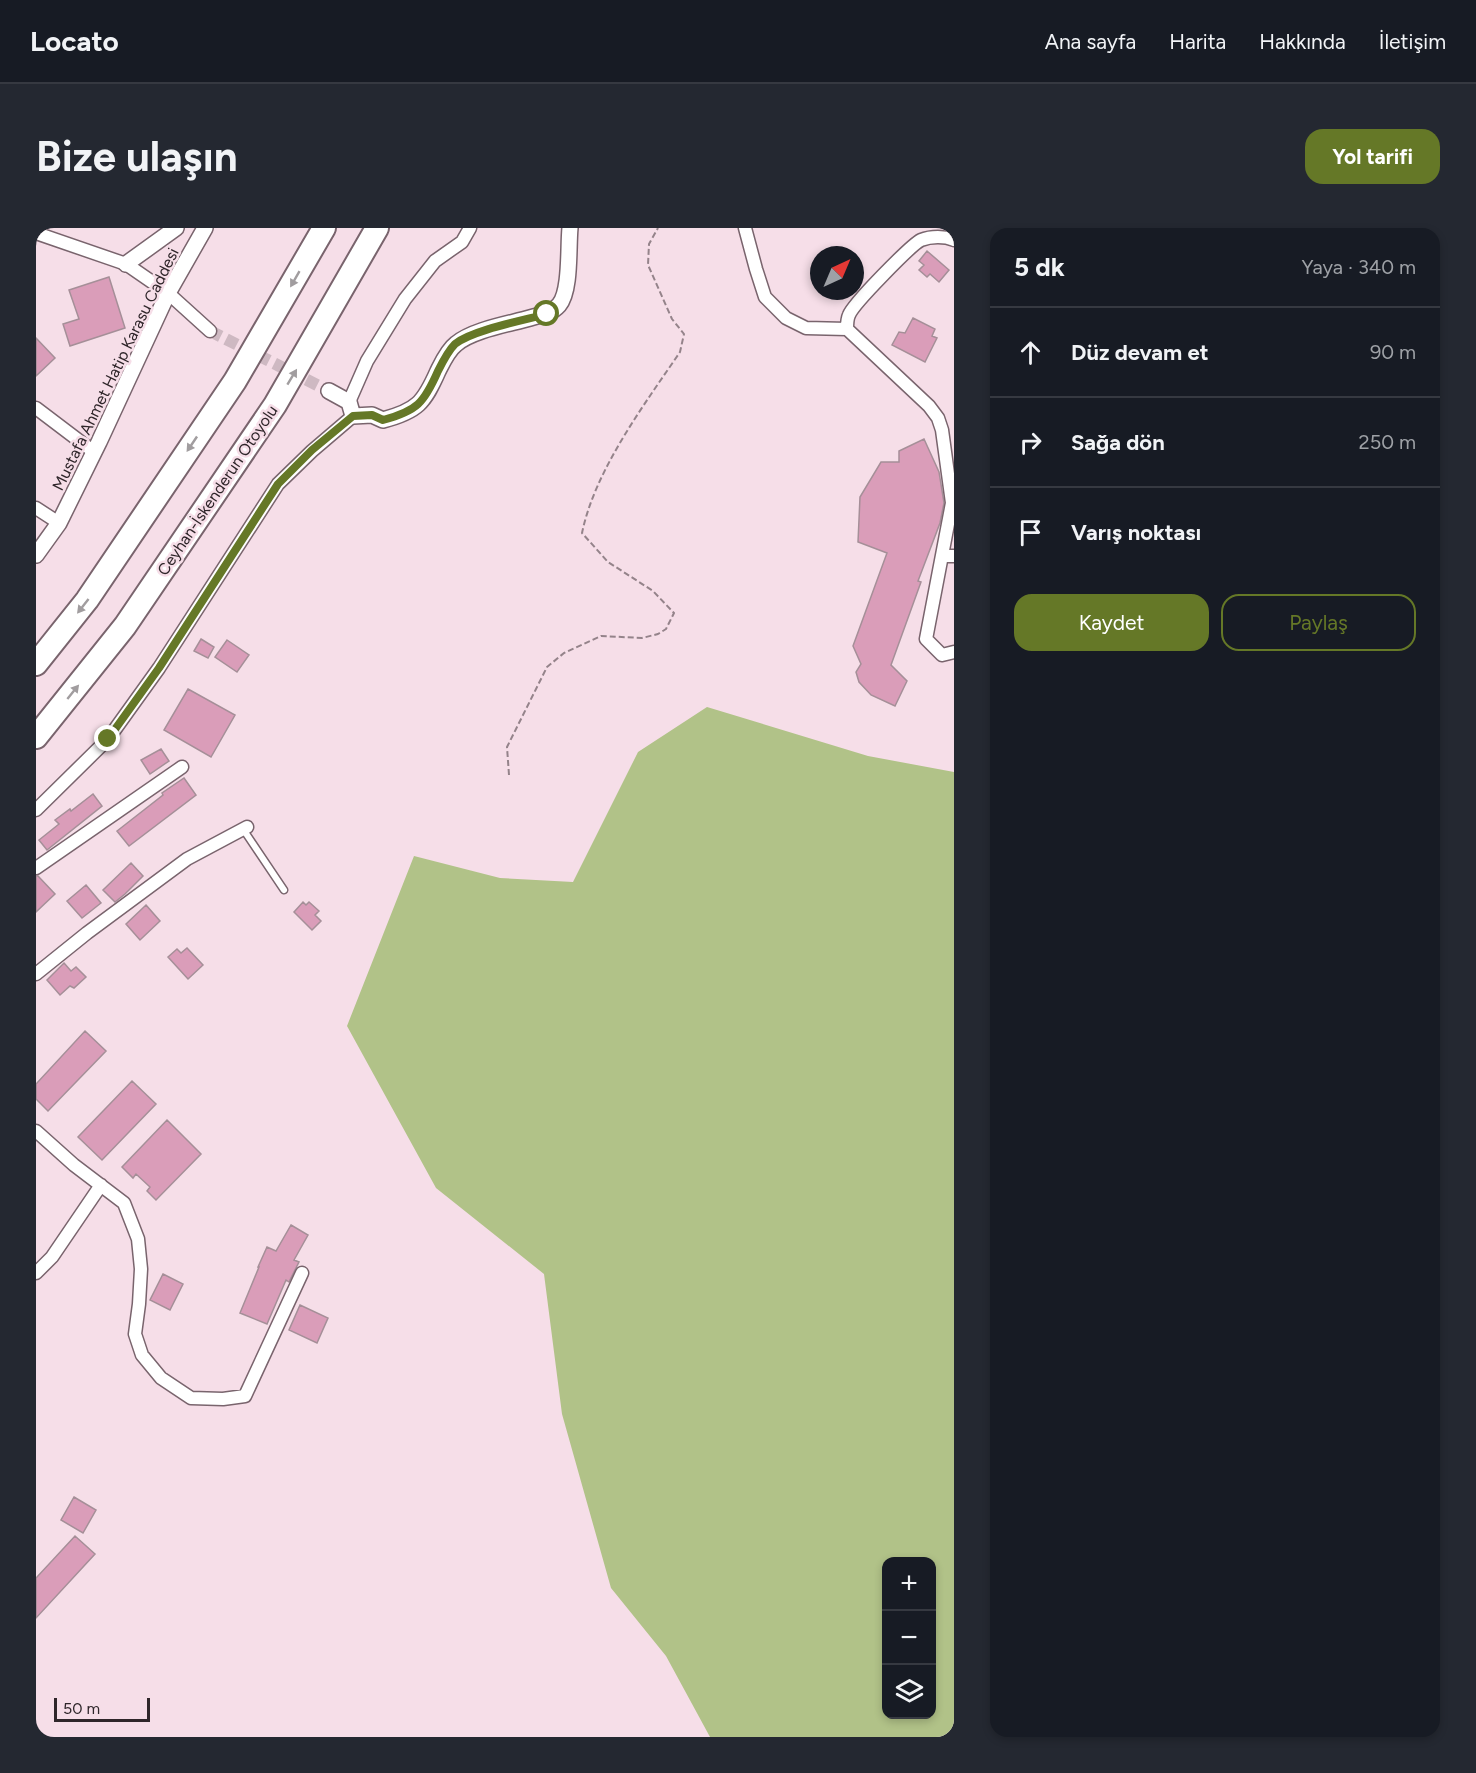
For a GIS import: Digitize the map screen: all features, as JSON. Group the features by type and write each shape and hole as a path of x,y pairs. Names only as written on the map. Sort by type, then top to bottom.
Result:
{"highway":[{"path":"36,664 87,600 235,381 324,228"},
{"name":"Ceyhan-İskenderun Otoyolu","path":"36,737 125,626 275,405 377,228"}],"street":[{"path":"126,264 176,228"},
{"name":"Mustafa Ahmet Hatip Karasu Caddesi","path":"36,555 59,523 168,294 205,228"},
{"path":"36,810 108,739 159,668 278,484 351,409 368,361 405,299 435,261 462,242 470,228"},
{"path":"329,391 351,409 383,420 399,416 417,406 429,393 442,362 456,344 478,333 547,314 559,305 564,294 569,269 570,228"},
{"path":"745,228 765,297 786,318 806,328 847,329 905,383 938,418 942,430 952,503 948,556 926,639 942,655 954,652"},
{"path":"36,233 126,264 168,294 210,331"},
{"path":"847,329 848,316 855,305 921,240 946,237 954,240"},
{"path":"36,408 94,452"},
{"path":"36,508 59,523"},
{"path":"36,868 182,766"},
{"path":"36,974 187,859 245,828"},
{"path":"36,1131 41,1143 124,1203 138,1239 141,1269 135,1334 142,1355 161,1378 191,1398 224,1399 244,1396 303,1273"},
{"path":"36,1273 52,1257 101,1185"}],"lane":[{"path":"245,828 284,890"}],"path":[{"path":"509,775 507,747 547,667 564,653 601,636 642,638 658,634 666,629 674,613 653,591 608,562 582,533 592,499 616,451 680,352 684,334 672,319 648,265 649,244 658,228"}],"green space":[{"path":"707,707 868,756 954,772 954,1737 710,1737 666,1656 611,1588 562,1414 544,1274 436,1188 347,1026 414,856 500,878 573,882 638,752"}],"building":[{"path":"927,251 949,270 939,282 930,274 927,277 919,270 924,265 919,261"},
{"path":"109,277 125,328 70,346 63,324 79,319 69,290"},
{"path":"913,318 935,329 932,336 937,338 925,362 892,345 899,332 905,333"},
{"path":"36,338 55,358 36,376"},
{"path":"924,439 939,472 944,503 940,523 918,581 921,582 891,665 907,681 895,706 871,695 859,682 856,672 861,664 853,646 887,553 858,542 860,497 881,462 899,462 899,451"},
{"path":"201,639 214,647 208,658 194,651"},
{"path":"227,640 249,655 237,672 215,657"},
{"path":"188,689 235,715 211,757 164,730"},
{"path":"161,749 169,761 150,774 141,760"},
{"path":"184,778 196,795 129,846 117,831 163,795 162,793"},
{"path":"93,794 102,806 47,850 39,840 59,824 55,820"},
{"path":"131,863 143,876 115,902 103,890"},
{"path":"36,876 55,894 36,912"},
{"path":"86,885 101,903 82,918 67,901"},
{"path":"303,902 306,905 309,902 319,911 315,915 321,921 312,930 294,912"},
{"path":"146,905 160,921 140,940 126,924"},
{"path":"187,948 203,965 188,979 168,957 177,949 181,953"},
{"path":"64,963 71,971 76,967 86,977 74,988 70,986 60,995 47,980"},
{"path":"85,1031 106,1051 48,1111 36,1099 36,1084"},
{"path":"132,1081 156,1104 102,1160 78,1137"},
{"path":"167,1120 201,1154 156,1200 147,1191 150,1187 136,1174 133,1178 122,1167"},
{"path":"291,1225 308,1235 294,1260 299,1262 289,1282 286,1280 267,1324 240,1313 267,1247 276,1251"},
{"path":"163,1274 183,1284 170,1310 150,1300"},
{"path":"300,1305 328,1318 317,1343 289,1330"},
{"path":"74,1497 96,1510 83,1533 61,1520"},
{"path":"75,1536 95,1554 36,1618 36,1578"}],"tunnel":[{"path":"210,331 329,391"}],"route":[{"path":"108,739 159,668 278,484 312,450 353,416 372,415 383,420 399,416 417,406 429,393 442,362 456,344 478,333 547,314"}]}
